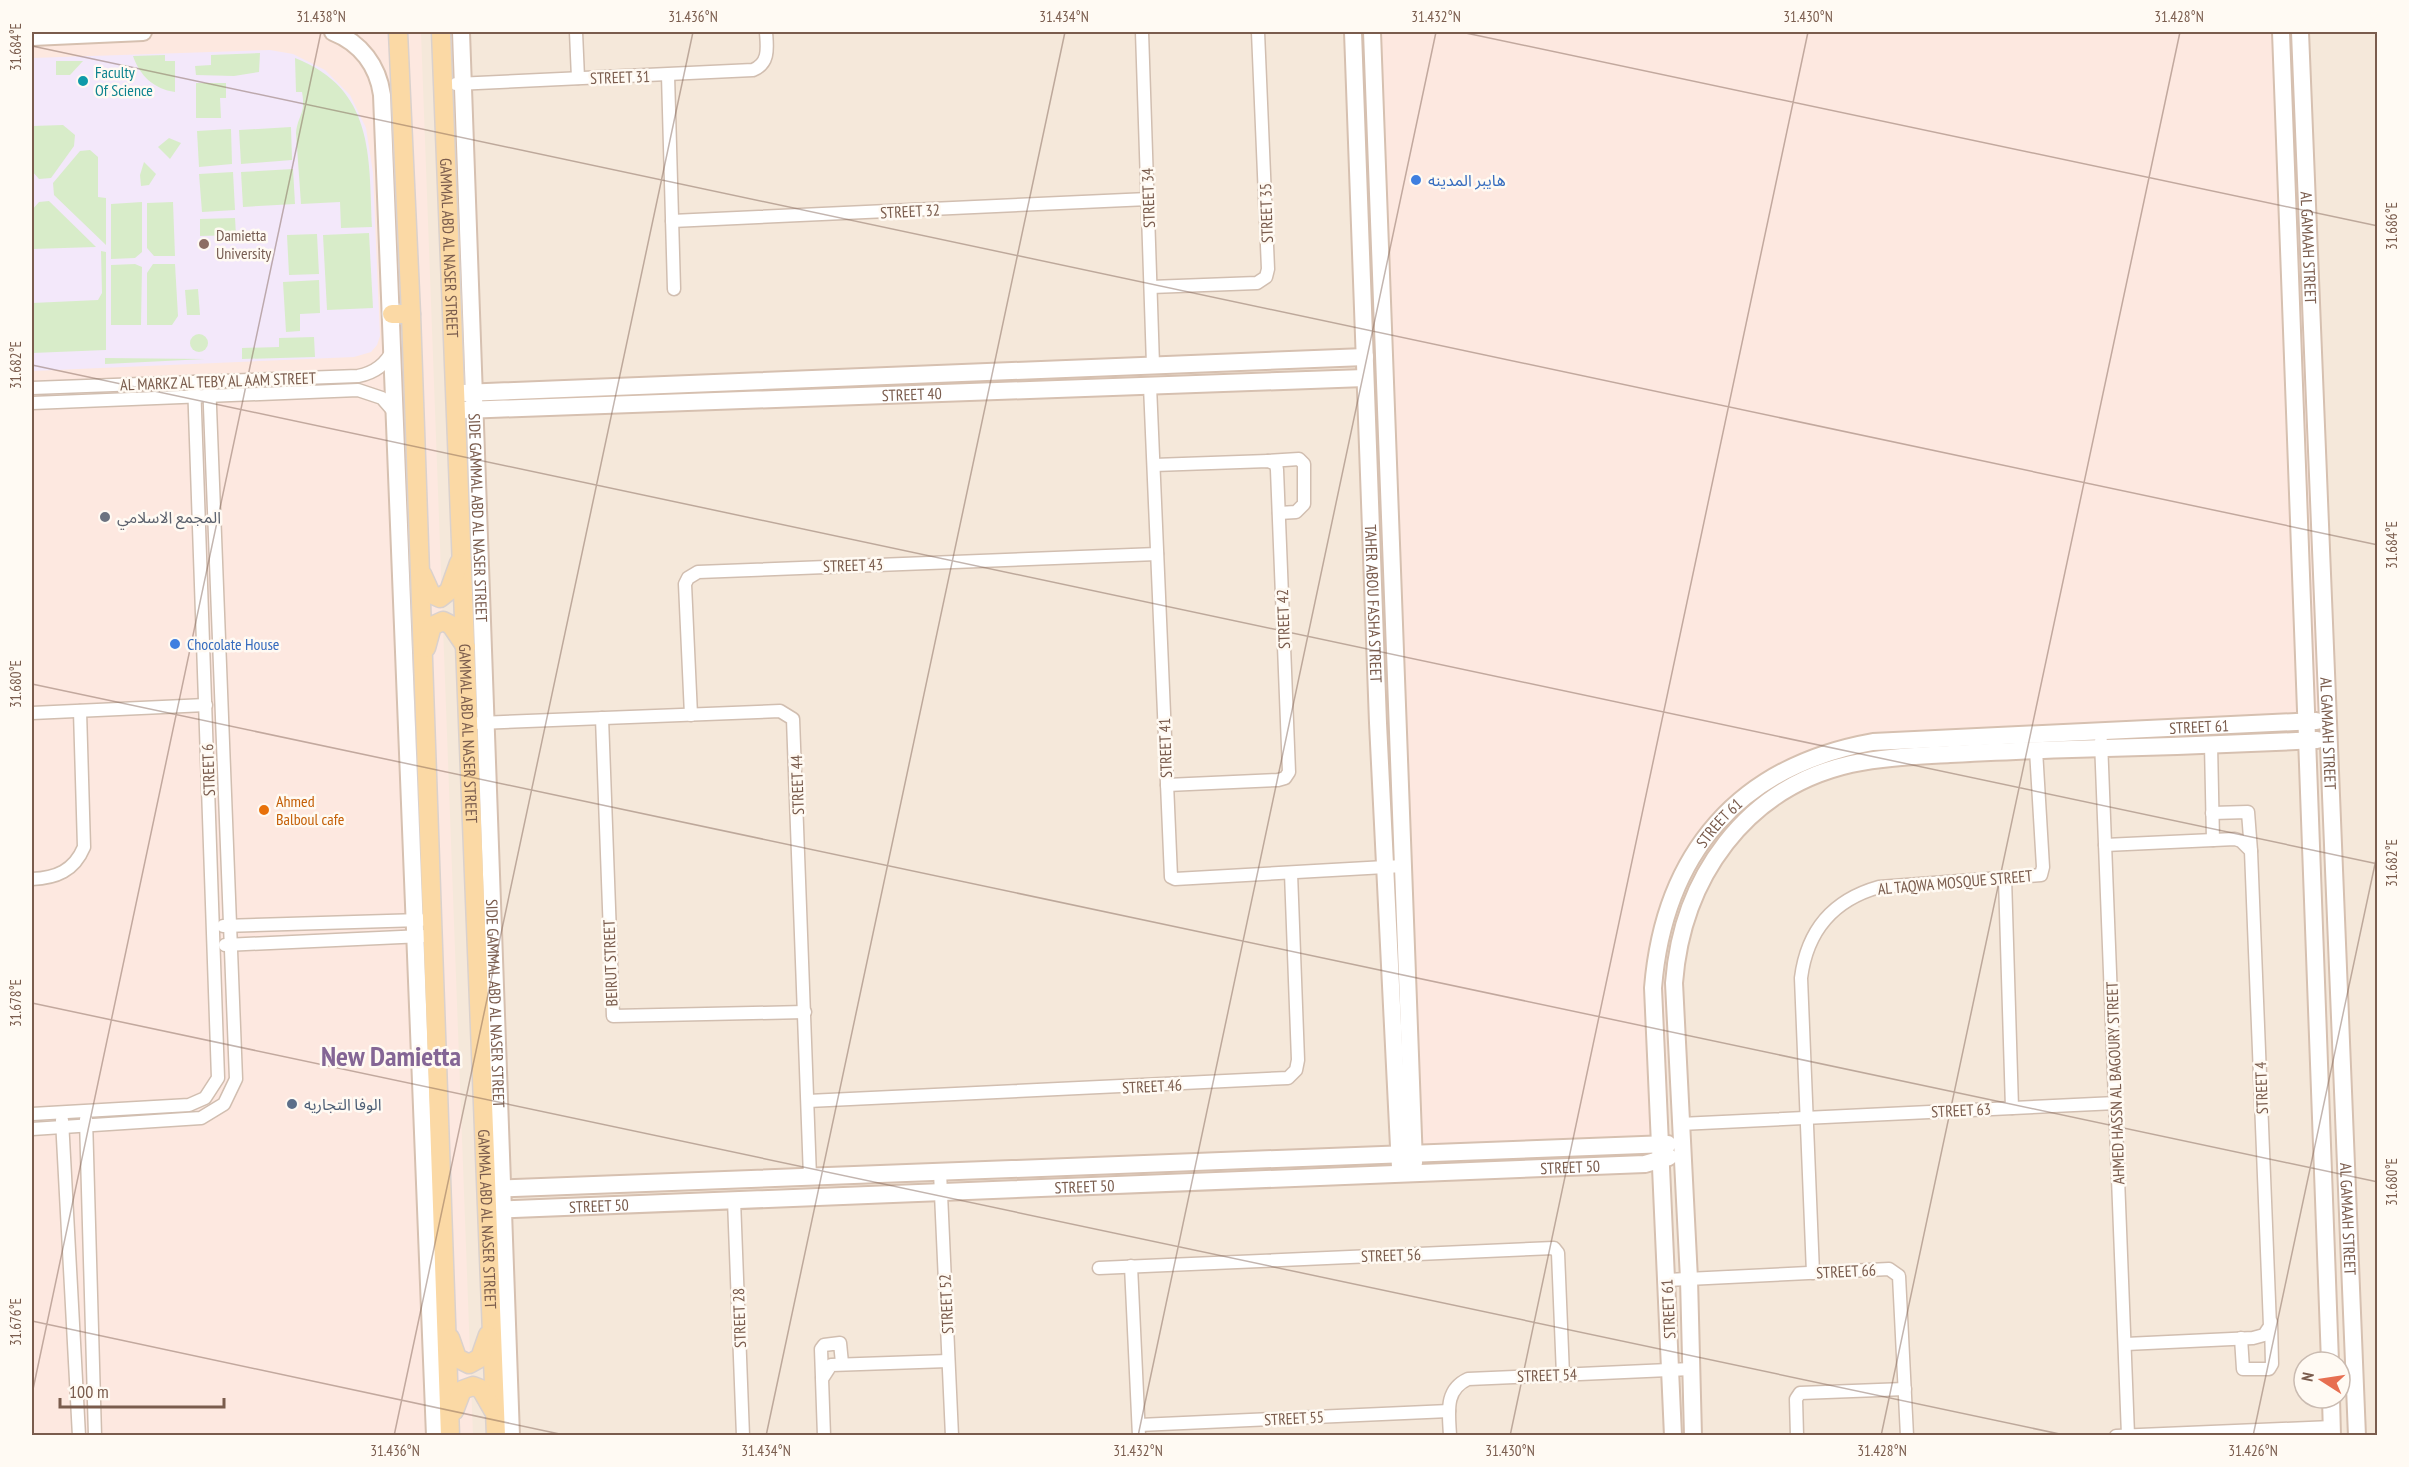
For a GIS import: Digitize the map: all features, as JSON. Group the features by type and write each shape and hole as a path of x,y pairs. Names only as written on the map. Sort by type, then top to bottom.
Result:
{"main road":[{"path":"398,32 411,314 419,562 424,928 433,1200 447,1328 445,1432"},
{"name":"GAMMAL ABD AL NASER STREET","path":"441,32 466,401 462,555 467,648 478,723 494,1209 491,1327 496,1436"},
{"path":"392,314 411,314"},
{"path":"419,562 431,594 437,598 444,597 449,591 462,555"},
{"path":"400,558 419,562"},
{"path":"422,668 431,628 437,622 451,625 467,648"},
{"path":"447,1328 457,1358 469,1364 480,1358 491,1327"},
{"path":"445,1432 459,1394 469,1386 481,1389 496,1414"}],"street":[{"path":"32,37 143,32"},
{"path":"333,32 350,40 366,55 381,84 400,558 424,928"},
{"name":"SIDE GAMMAL ABD AL NASER STREET","path":"460,32 463,83 466,401 478,723"},
{"path":"576,32 578,78"},
{"name":"STREET 31","path":"443,84 668,75 757,68 766,57 766,32"},
{"name":"STREET 34","path":"1142,32 1153,365"},
{"name":"STREET 35","path":"1151,287 1257,283 1266,278 1268,269 1258,32"},
{"name":"TAHER ABOU FASHA STREET","path":"1353,32 1385,868 1407,1173"},
{"name":"TAHER ABOU FASHA STREET","path":"1372,32 1403,866 1406,1155"},
{"name":"AL GAMAAH STREET","path":"2281,32 2329,1350"},
{"name":"AL GAMAAH STREET","path":"2300,32 2326,721 2357,1436"},
{"path":"668,75 674,289"},
{"name":"STREET 32","path":"672,221 1148,199"},
{"path":"2288,206 2306,205"},
{"name":"AL MARKZ AL TEBY AL AAM STREET","path":"32,388 358,376 382,365 393,348"},
{"name":"STREET 40","path":"466,401 1153,365 1365,357"},
{"name":"STREET 40","path":"466,401 1150,386 1365,378"},
{"name":"STREET 6","path":"86,1126 194,1119 219,1109 228,1099 236,1079 209,381"},
{"name":"STREET 6","path":"32,1114 195,1104 205,1098 216,1084 219,1066 194,382"},
{"name":"STREET 41","path":"1150,386 1172,878 1403,866"},
{"name":"AL MARKZ AL TEBY AL AAM STREET","path":"32,403 364,390 382,398 395,413"},
{"path":"1154,465 1299,459 1304,464 1304,504 1296,512 1279,513"},
{"name":"STREET 42","path":"1167,784 1278,780 1287,775 1277,467 1274,462 1268,460"},
{"name":"STREET 43","path":"691,715 685,584 692,574 1157,554"},
{"path":"204,649 219,648"},
{"path":"32,713 206,705"},
{"path":"32,879 53,877 66,871 77,860 84,847 81,711"},
{"name":"STREET 44","path":"478,723 780,711 789,715 795,724 810,1177"},
{"name":"BEIRUT STREET","path":"603,718 613,1016 805,1012"},
{"name":"STREET 61","path":"1693,1436 1689,1279 1674,983 1685,919 1713,860 1739,825 1787,789 1826,771 1899,749 2101,731 2326,721"},
{"name":"AHMED HASSN AL BAGOURY STREET","path":"2101,731 2128,1435"},
{"name":"STREET 61","path":"1673,1436 1653,987 1655,963 1671,901 1695,850 1730,807 1769,778 1802,762 1846,747 2036,750 2327,739"},
{"path":"2211,744 2213,840"},
{"name":"AL TAQWA MOSQUE STREET","path":"1814,1273 1801,978 1806,951 1818,926 1845,901 1879,887 2037,877 2043,871 2036,750"},
{"name":"STREET 4","path":"2212,813 2248,812 2271,1321 2272,1364 2269,1369 2243,1370 2241,1338"},
{"path":"2105,845 2235,839 2241,841 2251,851"},
{"name":"STREET 46","path":"808,1101 1288,1078 1296,1070 1298,1060 1291,873"},
{"path":"2005,878 2012,1108"},
{"path":"250,925 250,944"},
{"path":"214,926 424,928"},
{"path":"215,945 250,944 424,928"},
{"name":"STREET 63","path":"1680,1124 2116,1103"},
{"path":"86,1112 95,1436"},
{"path":"62,1113 79,1436"},
{"path":"32,1129 86,1126"},
{"name":"STREET 50","path":"493,1189 1406,1155 1660,1153 1681,1148"},
{"name":"STREET 50","path":"494,1209 1644,1164 1660,1153"},
{"name":"STREET 52","path":"940,1172 951,1436"},
{"path":"433,1200 445,1432"},
{"name":"STREET 28","path":"734,1200 743,1436"},
{"path":"494,1209 511,1436"},
{"name":"STREET 56","path":"1099,1268 1554,1248 1558,1253 1563,1374"},
{"path":"1131,1266 1139,1430"},
{"name":"STREET 66","path":"1667,1280 1889,1269 1898,1273 1907,1436"},
{"path":"2328,1318 2353,1316"},
{"path":"2126,1344 2264,1335 2271,1321"},
{"path":"824,1436 821,1349 824,1345 840,1343 842,1363"},
{"path":"822,1379 827,1369 842,1363 948,1360"},
{"name":"STREET 54","path":"1450,1436 1450,1396 1454,1389 1468,1379 1691,1369"},
{"path":"1797,1436 1796,1399 1800,1393 1905,1389"},
{"path":"2115,1436 2332,1431 2331,1410"},
{"name":"STREET 55","path":"1139,1430 1449,1411"}],"shaded area":[{"path":"32,32 2377,32 2377,1435 32,1435"},
{"path":"32,32 421,32 473,1435 32,1435"},
{"path":"1362,32 2293,32 2321,729 1924,745 1866,751 1829,761 1792,777 1745,807 1721,833 1684,890 1670,929 1664,975 1670,1154 1407,1164"},
{"name":"Damietta University","path":"270,50 293,54 325,70 350,95 366,128 373,173 380,336 377,345 371,352 354,357 32,371 32,58"}],"green space":[{"path":"260,53 259,72 234,76 196,75 195,66 211,65 211,55"},
{"path":"165,55 165,61 175,61 175,92 154,85 140,70 133,56"},
{"path":"295,58 321,71 340,87 353,106 362,127 367,150 372,227 341,228 340,202 301,204 296,133 303,100 302,92 296,92"},
{"path":"56,61 83,61 70,75 56,75"},
{"path":"196,83 226,83 226,98 220,98 221,118 196,118"},
{"path":"63,125 75,135 74,146 51,178 39,179 32,171 32,126"},
{"path":"291,127 292,160 241,164 239,130"},
{"path":"231,129 232,164 199,167 197,131"},
{"path":"169,138 181,143 170,159 158,147"},
{"path":"90,150 98,157 98,197 106,198 106,245 54,195 53,183 80,151"},
{"path":"144,162 156,174 149,185 141,186 140,175"},
{"path":"293,169 295,204 243,207 241,172"},
{"path":"233,172 235,210 202,212 199,174"},
{"path":"49,201 96,247 32,249 32,210 39,202"},
{"path":"142,202 142,252 135,258 111,259 111,204"},
{"path":"173,202 175,256 154,256 147,248 147,203"},
{"path":"235,218 236,235 200,236 200,219"},
{"path":"369,233 373,308 327,310 323,235"},
{"path":"317,234 319,274 289,275 287,235"},
{"path":"101,251 106,252 106,350 32,353 32,303 98,300 102,293"},
{"path":"135,264 142,267 141,325 111,325 111,265"},
{"path":"153,264 175,264 178,316 172,325 147,325 147,273"},
{"path":"319,280 320,313 300,314 300,331 286,332 283,282"},
{"path":"198,289 200,315 187,315 185,290"},
{"path":"199,334 205,337 208,343 205,349 199,352 193,349 190,343 193,337"},
{"path":"314,337 315,357 242,359 242,348 279,347 279,338"},
{"path":"105,358 205,359 105,364"}],"place":[{"name":"Faculty Of Science","path":"83,81"},
{"name":"هايبر المدينه","path":"1416,180"},
{"name":"Damietta University","path":"204,244"},
{"name":"المجمع الاسلامي","path":"105,517"},
{"name":"Chocolate House","path":"175,644"},
{"name":"Ahmed Balboul cafe","path":"264,810"},
{"name":"الوفا التجاريه","path":"292,1104"}],"district":[{"name":"New Damietta","path":"391,1056"}]}
